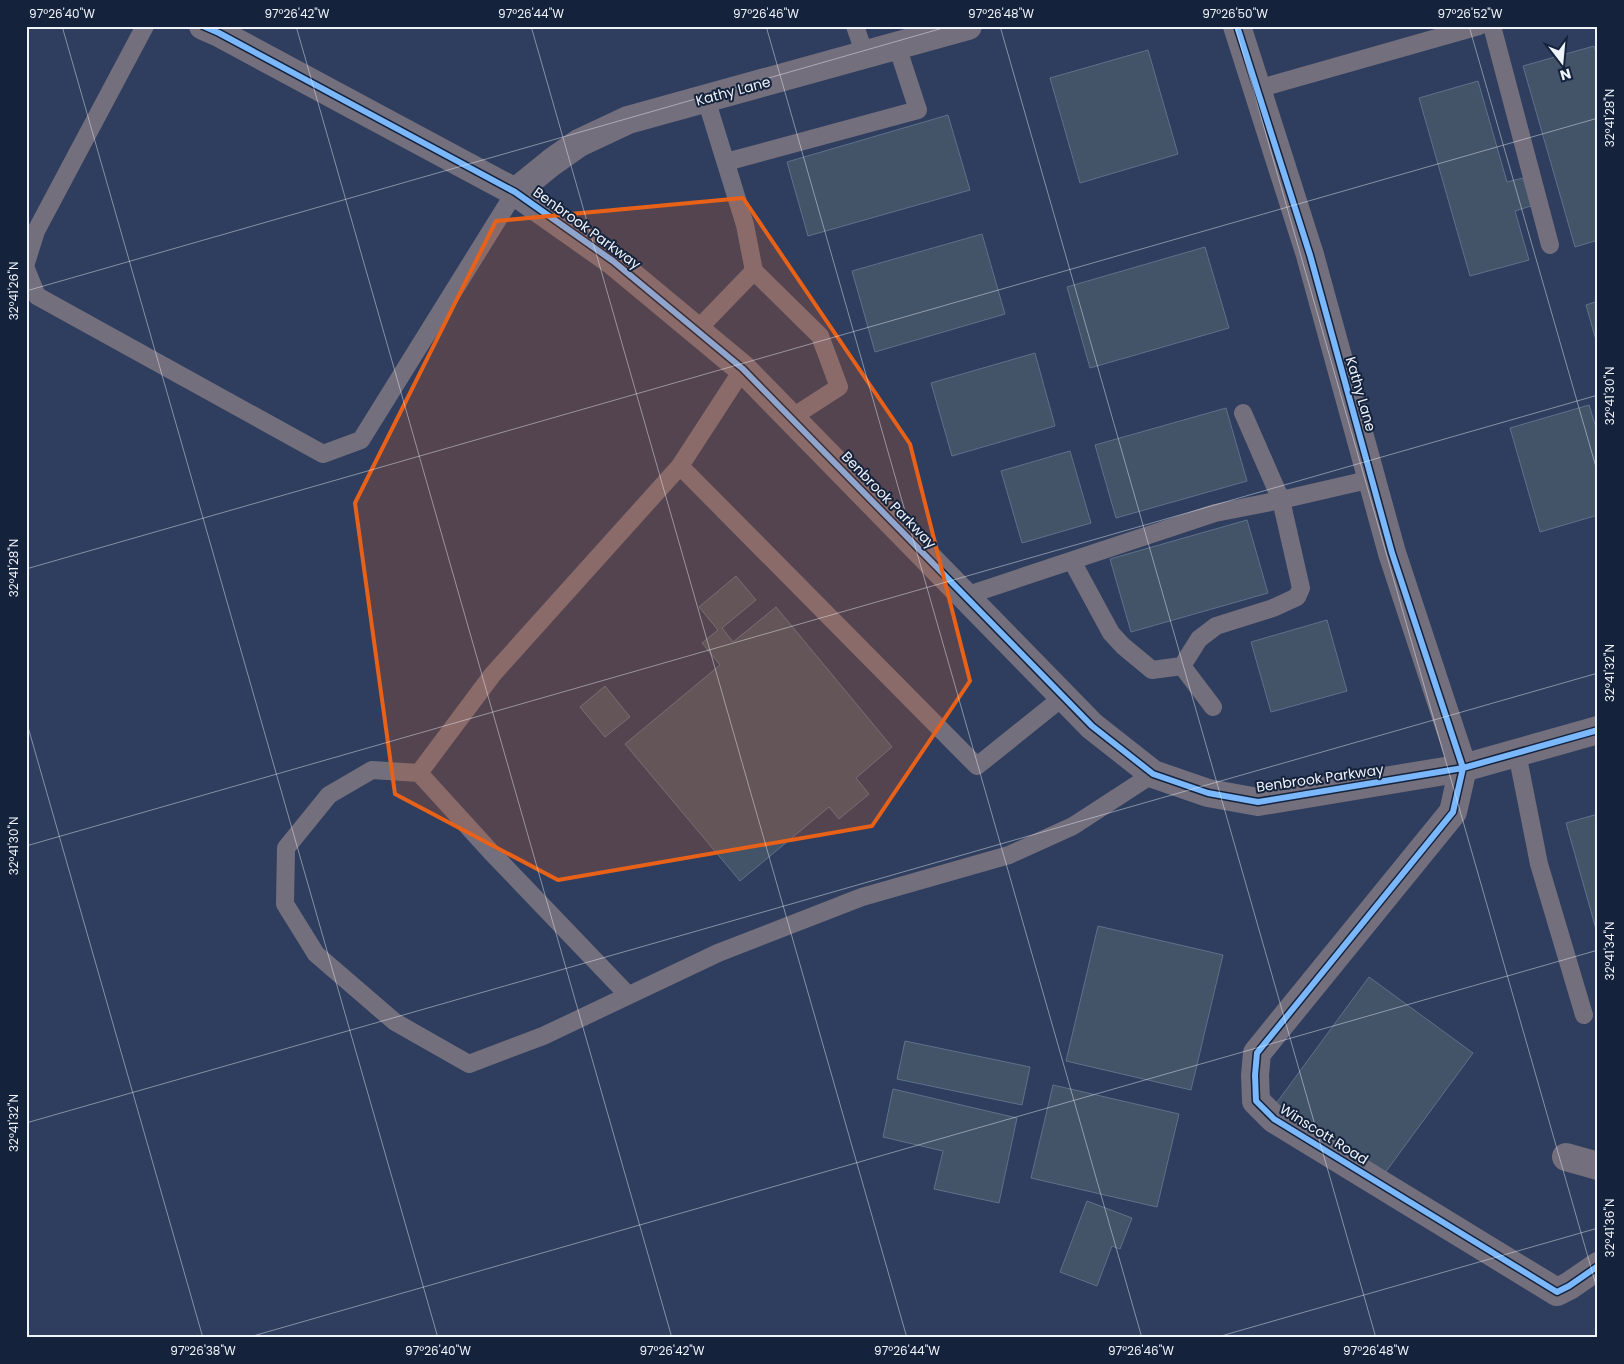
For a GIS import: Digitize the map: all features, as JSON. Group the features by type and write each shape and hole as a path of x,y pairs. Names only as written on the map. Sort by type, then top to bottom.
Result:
{"street":[{"name":"Benbrook Parkway","path":"203,26 220,33 515,192 613,261 743,368 1092,726 1153,774 1208,793 1258,802 1462,768 1598,730"},
{"name":"Kathy Lane","path":"515,192 579,143 628,120 968,26"},
{"name":"Kathy Lane","path":"1237,26 1310,255 1392,553 1462,768"},
{"name":"Winscott Road","path":"1462,768 1453,812 1257,1054 1255,1075 1256,1101 1274,1119 1557,1292 1598,1266"},
{"path":"1566,1157 1598,1166"}],"lane":[{"path":"26,263 36,231 146,26"},
{"path":"855,26 865,55"},
{"path":"1257,89 1479,26"},
{"path":"1492,26 1550,244"},
{"path":"726,162 918,110 897,46"},
{"path":"706,99 745,225 754,272 820,336 839,387 791,418"},
{"path":"26,269 37,296 323,454 361,440 515,192"},
{"path":"697,330 754,272"},
{"path":"419,773 493,674 680,466 743,368"},
{"path":"1182,666 1199,639 1216,626 1273,608 1297,597 1301,588 1281,500 1244,413"},
{"path":"680,466 977,766 1064,697"},
{"path":"965,596 1215,513 1372,479"},
{"path":"1072,561 1111,633 1123,646 1152,670 1182,666"},
{"path":"1182,666 1213,707"},
{"path":"1517,753 1539,864 1584,1015"},
{"path":"628,995 491,852 419,773 372,770 328,795 286,848 285,904 316,954 395,1022 469,1064 543,1036 718,953 862,897 1009,855 1073,826 1153,774"}],"highlighted area":[{"path":"743,198 910,444 970,681 872,826 558,880 395,794 355,503 496,221"}],"building":[{"path":"1594,46 1598,59 1598,240 1575,247 1523,66"},
{"path":"1148,50 1178,154 1080,183 1050,78"},
{"path":"1478,81 1507,182 1523,178 1531,206 1515,211 1529,260 1470,276 1419,98"},
{"path":"948,115 970,190 808,236 787,162"},
{"path":"982,234 1005,314 875,352 852,271"},
{"path":"1205,247 1229,328 1090,368 1067,287"},
{"path":"1598,301 1598,347 1586,305"},
{"path":"1035,353 1055,426 952,456 931,383"},
{"path":"1589,405 1598,434 1598,515 1540,532 1510,428"},
{"path":"1226,408 1247,481 1116,518 1095,445"},
{"path":"1070,451 1091,523 1022,543 1001,471"},
{"path":"1247,520 1268,593 1131,632 1110,559"},
{"path":"736,576 756,600 722,628 733,642 776,607 892,747 856,778 869,794 839,819 829,807 740,881 625,744 720,665 702,643 718,630 699,607"},
{"path":"1327,620 1347,691 1271,712 1251,642"},
{"path":"605,686 630,717 605,737 580,707"},
{"path":"1598,814 1598,936 1566,823"},
{"path":"1098,926 1223,955 1191,1090 1066,1061"},
{"path":"1369,977 1473,1053 1379,1181 1275,1105"},
{"path":"905,1041 1030,1067 1022,1105 897,1079"},
{"path":"1053,1085 1179,1114 1157,1207 1031,1178"},
{"path":"893,1089 1017,1118 999,1203 934,1189 943,1151 883,1137"},
{"path":"1087,1201 1132,1218 1120,1249 1112,1246 1097,1286 1060,1272"}],"cycle path":[{"path":"203,26 515,192 613,261 743,369 1092,726 1153,774 1208,793 1258,802 1463,768 1598,730"},
{"path":"1237,26 1310,255 1392,553 1463,768 1453,812 1257,1053 1255,1075 1256,1101 1274,1119 1557,1292 1598,1266"}]}
